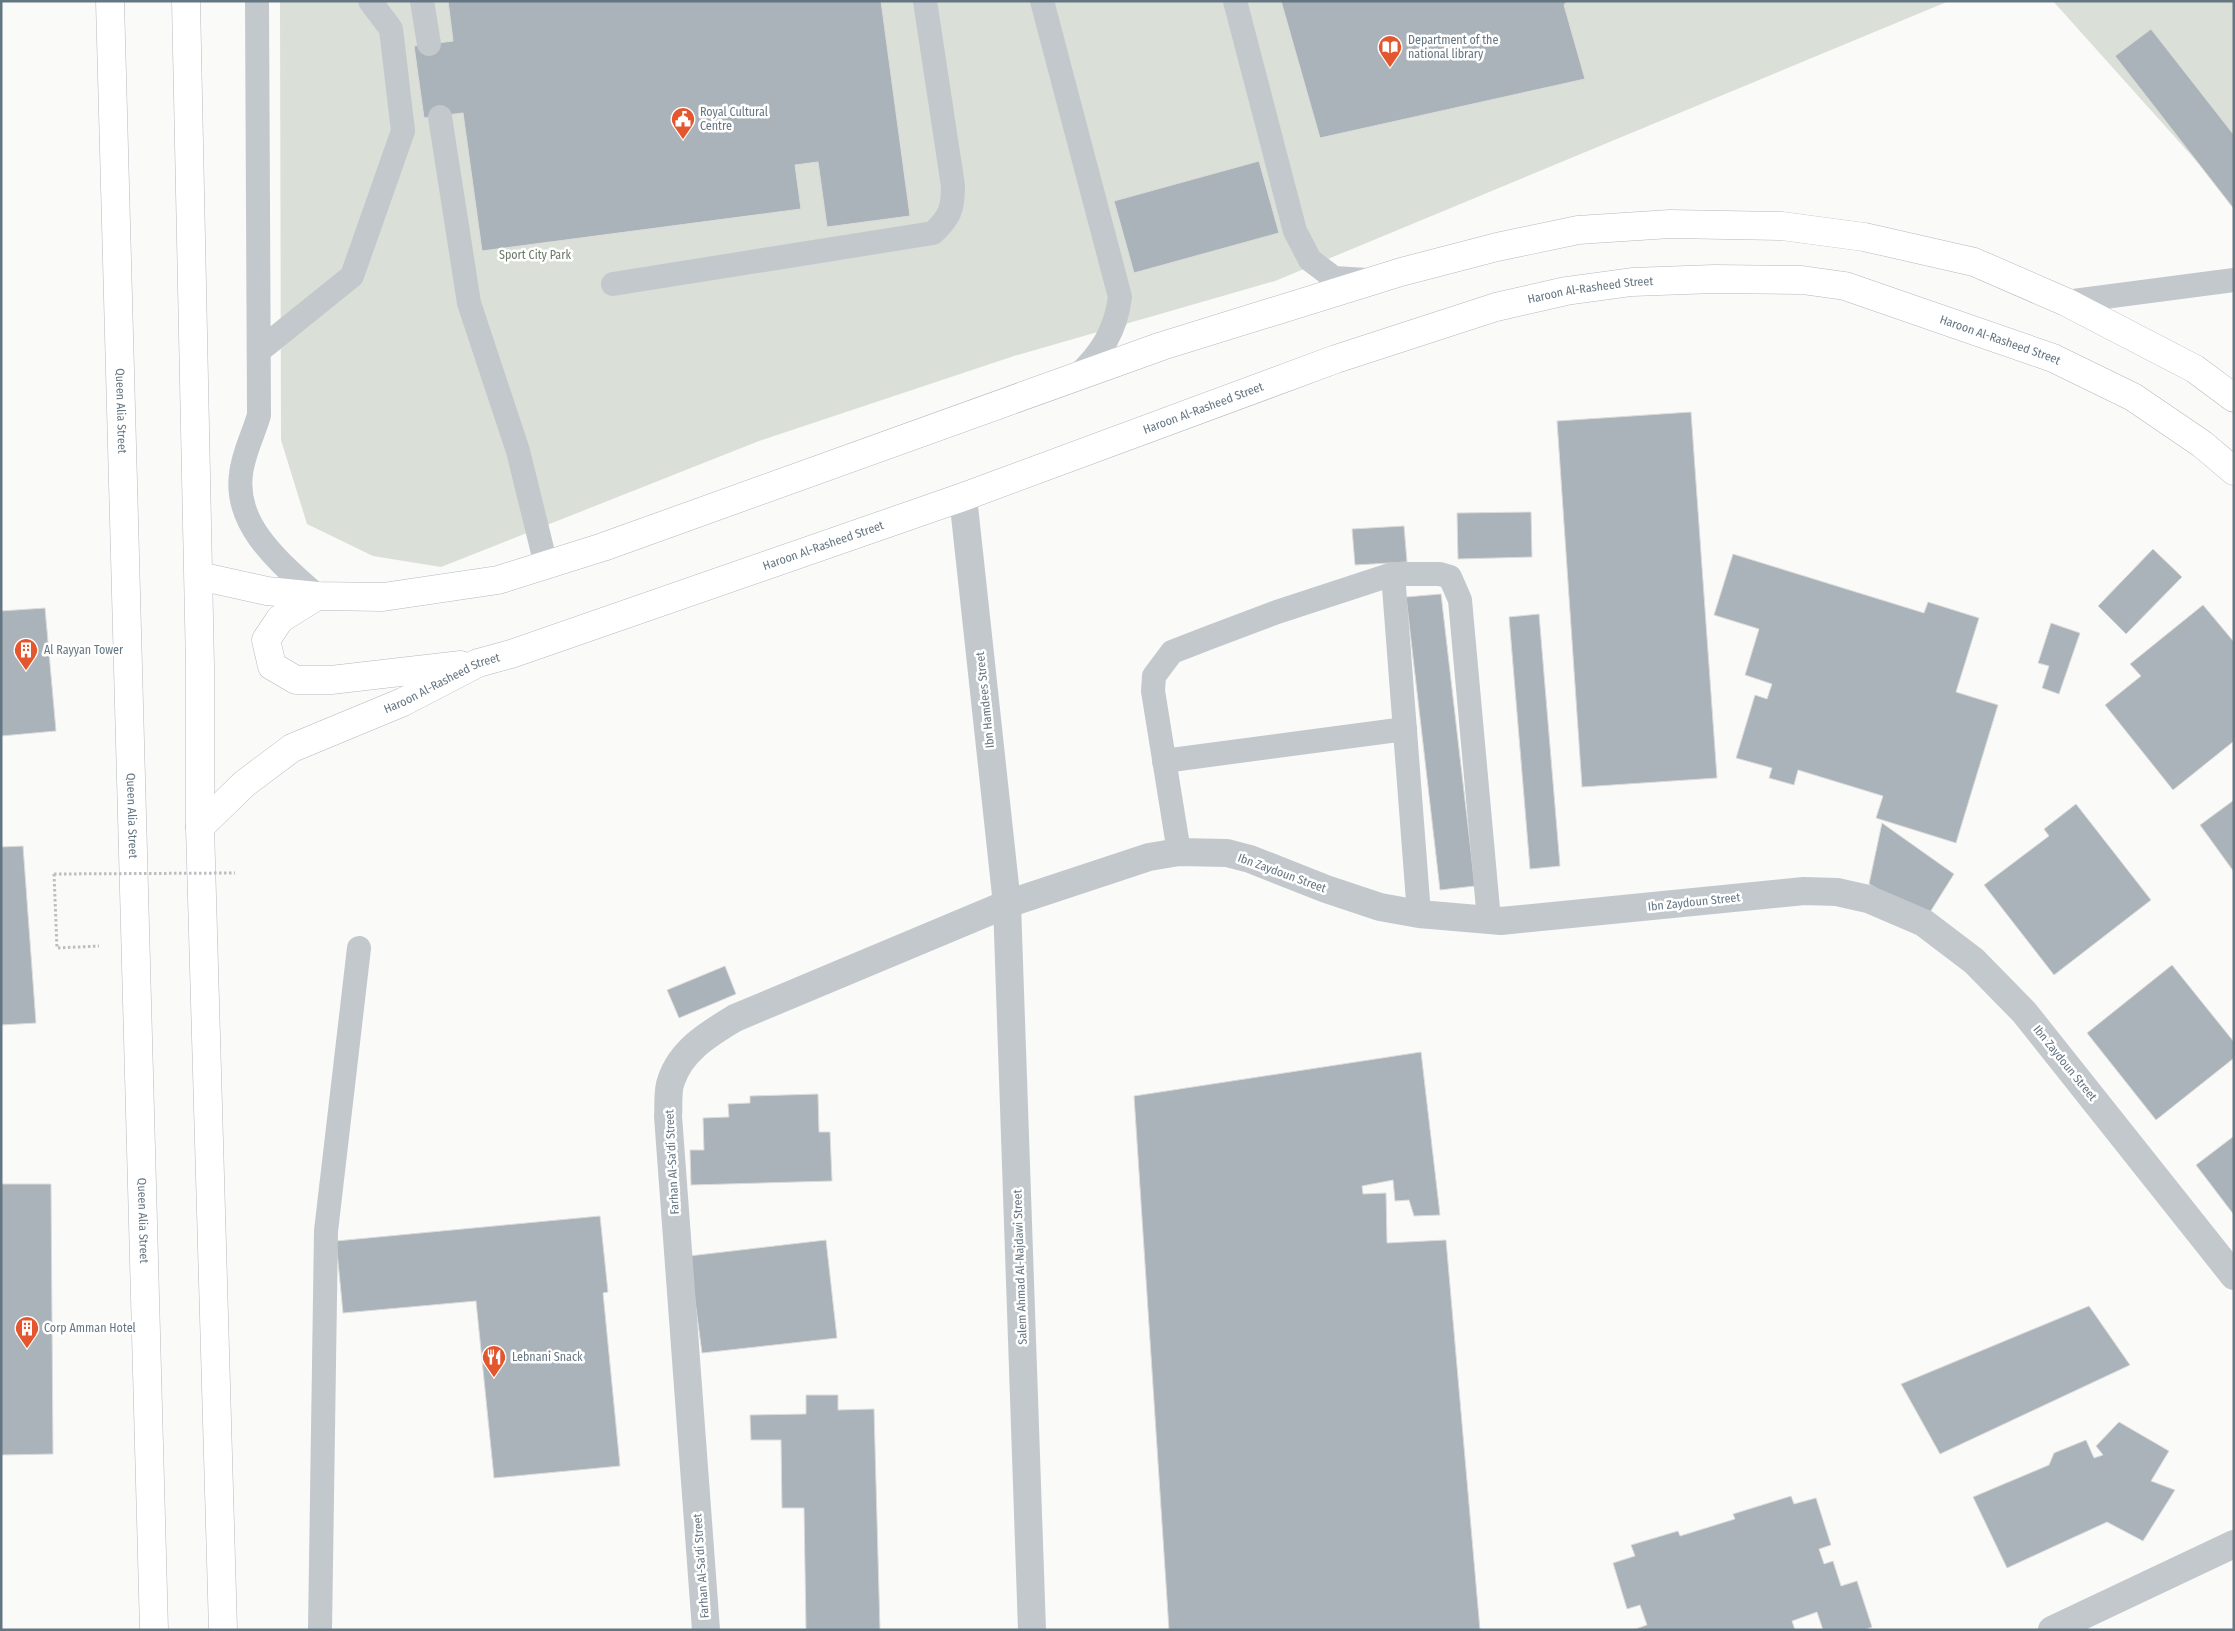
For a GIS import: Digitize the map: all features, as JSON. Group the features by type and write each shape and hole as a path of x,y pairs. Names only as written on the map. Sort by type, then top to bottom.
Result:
{"main road":[{"name":"Queen Alia Street","path":"110,1 154,1630"},
{"path":"186,1 199,576 200,827 223,1630"},
{"path":"199,576 267,591 317,596 383,597 498,580 603,547 1162,346 1374,280 1497,247 1578,230 1670,224 1782,226 1864,237 1974,262 2066,302 2195,370 2234,398"},
{"name":"Haroon Al-Rasheed Street","path":"200,827 244,784 292,748 403,702 478,664 963,497 1336,359 1496,307 1566,291 1632,282 1714,279 1802,280 1845,286 2053,358 2133,397 2202,444 2234,471"},
{"path":"317,596 280,619 266,640 272,666 296,680 332,680 478,664"}],"street":[{"name":"Ibn Hamdees Street","path":"963,497 1007,904"},
{"name":"Ibn Zaydoun Street","path":"1007,904 1149,857 1179,852 1227,853 1250,859 1380,907 1419,914 1501,921 1804,891 1837,892 1868,899 1924,923 1974,961 2024,1012 2234,1276"},
{"name":"Farhan Al-Sa'di Street","path":"706,1630 669,1145 670,1082 684,1056 705,1036 735,1018 1007,904"},
{"name":"Salem Ahmad Al-Najdawi Street","path":"1007,904 1032,1630"},
{"path":"2052,1630 2234,1544"}],"lane":[{"path":"257,1 259,414 241,473 242,493 246,513 272,555 317,596"},
{"path":"259,351 352,276 403,130 391,28 370,1"},
{"path":"422,1 429,44"},
{"path":"613,284 933,233 942,224 952,208 953,186 926,1"},
{"path":"1042,1 1120,297 1118,315 1108,340 1095,360 1077,376"},
{"path":"1235,1 1295,231 1310,260 1334,278 1374,280"},
{"path":"440,116 469,302 518,451 546,565"},
{"path":"2066,302 2234,280"},
{"path":"1393,574 1419,914"},
{"path":"1179,852 1153,691 1154,676 1172,652 1277,612 1393,574 1450,577 1456,587 1460,600 1489,920"},
{"path":"1164,761 1405,729"},
{"path":"320,1630 326,1231 359,948"}],"path":[{"path":"57,948 54,874 235,873"}],"green space":[{"name":"Sport City Park","path":"280,1 1949,1 1275,281 1014,356 759,441 441,567 373,556 307,524 281,440"},
{"path":"2053,1 2234,1 2234,203"}],"building":[{"name":"Royal Cultural Centre","path":"448,1 881,1 910,216 827,227 818,162 795,165 801,209 482,251 463,113 424,118 414,46 453,41"},
{"path":"1281,1 1567,1 1564,5 1585,79 1320,138"},
{"path":"2151,29 2234,135 2234,209 2115,56"},
{"path":"1259,161 1279,233 1134,273 1114,201"},
{"path":"1691,412 1717,778 1582,787 1557,421"},
{"path":"1531,512 1532,557 1458,559 1457,513"},
{"path":"1404,526 1407,562 1355,565 1352,529"},
{"path":"2153,549 2182,577 2126,634 2098,606"},
{"path":"1733,554 1924,613 1928,602 1979,618 1956,692 1998,705 1956,843 1876,818 1883,796 1798,770 1794,785 1769,778 1772,768 1736,758 1755,695 1767,699 1772,684 1745,675 1759,629 1714,615"},
{"path":"1441,594 1475,886 1440,890 1406,597"},
{"path":"2203,605 2234,642 2234,741 2173,790 2105,705 2141,676 2130,664"},
{"name":"Al Rayyan Tower","path":"45,608 56,731 1,736 1,611"},
{"path":"1539,614 1560,866 1530,869 1509,617"},
{"path":"2051,623 2080,633 2059,694 2042,688 2049,666 2038,663"},
{"path":"2234,800 2234,872 2200,825"},
{"path":"2076,804 2151,900 2054,975 1984,885 2049,836 2044,829"},
{"path":"1882,823 1954,874 1927,917 1869,884"},
{"path":"23,846 36,1023 1,1025 1,847"},
{"path":"2172,965 2234,1042 2234,1058 2156,1120 2087,1033"},
{"path":"725,966 736,994 679,1018 667,990"},
{"path":"1421,1052 1440,1215 1414,1216 1409,1200 1395,1201 1393,1180 1362,1186 1363,1194 1386,1193 1387,1243 1446,1240 1480,1630 1169,1630 1134,1096"},
{"path":"818,1094 819,1132 830,1132 832,1181 691,1185 690,1150 704,1150 703,1118 729,1117 728,1104 750,1103 750,1096"},
{"path":"2234,1136 2234,1215 2196,1165"},
{"name":"Corp Amman Hotel","path":"1,1184 51,1184 53,1454 1,1455"},
{"path":"600,1216 608,1292 603,1293 620,1466 494,1478 476,1301 343,1313 336,1241"},
{"path":"826,1240 837,1338 702,1353 689,1256"},
{"path":"2089,1306 2130,1365 1940,1454 1901,1384"},
{"path":"806,1395 838,1395 838,1410 874,1409 880,1630 806,1630 804,1508 782,1508 781,1440 751,1440 750,1415 806,1414"},
{"path":"2119,1422 2169,1451 2151,1481 2175,1490 2143,1541 2107,1522 2007,1568 1973,1497 2049,1465 2054,1453 2086,1440 2094,1458 2103,1455 2096,1446"},
{"path":"1791,1496 1794,1504 1816,1498 1831,1545 1819,1549 1824,1564 1833,1561 1841,1586 1857,1581 1872,1627 1864,1630 1823,1630 1817,1612 1792,1621 1795,1630 1633,1630 1647,1625 1640,1605 1627,1609 1613,1563 1635,1556 1631,1545 1678,1531 1680,1536 1735,1519 1733,1514"}],"place":[{"name":"Department of the national library","path":"1390,68"},
{"name":"Royal Cultural Centre","path":"683,140"},
{"name":"Al Rayyan Tower","path":"26,671"},
{"name":"Corp Amman Hotel","path":"27,1349"},
{"name":"Lebnani Snack","path":"494,1378"}]}
